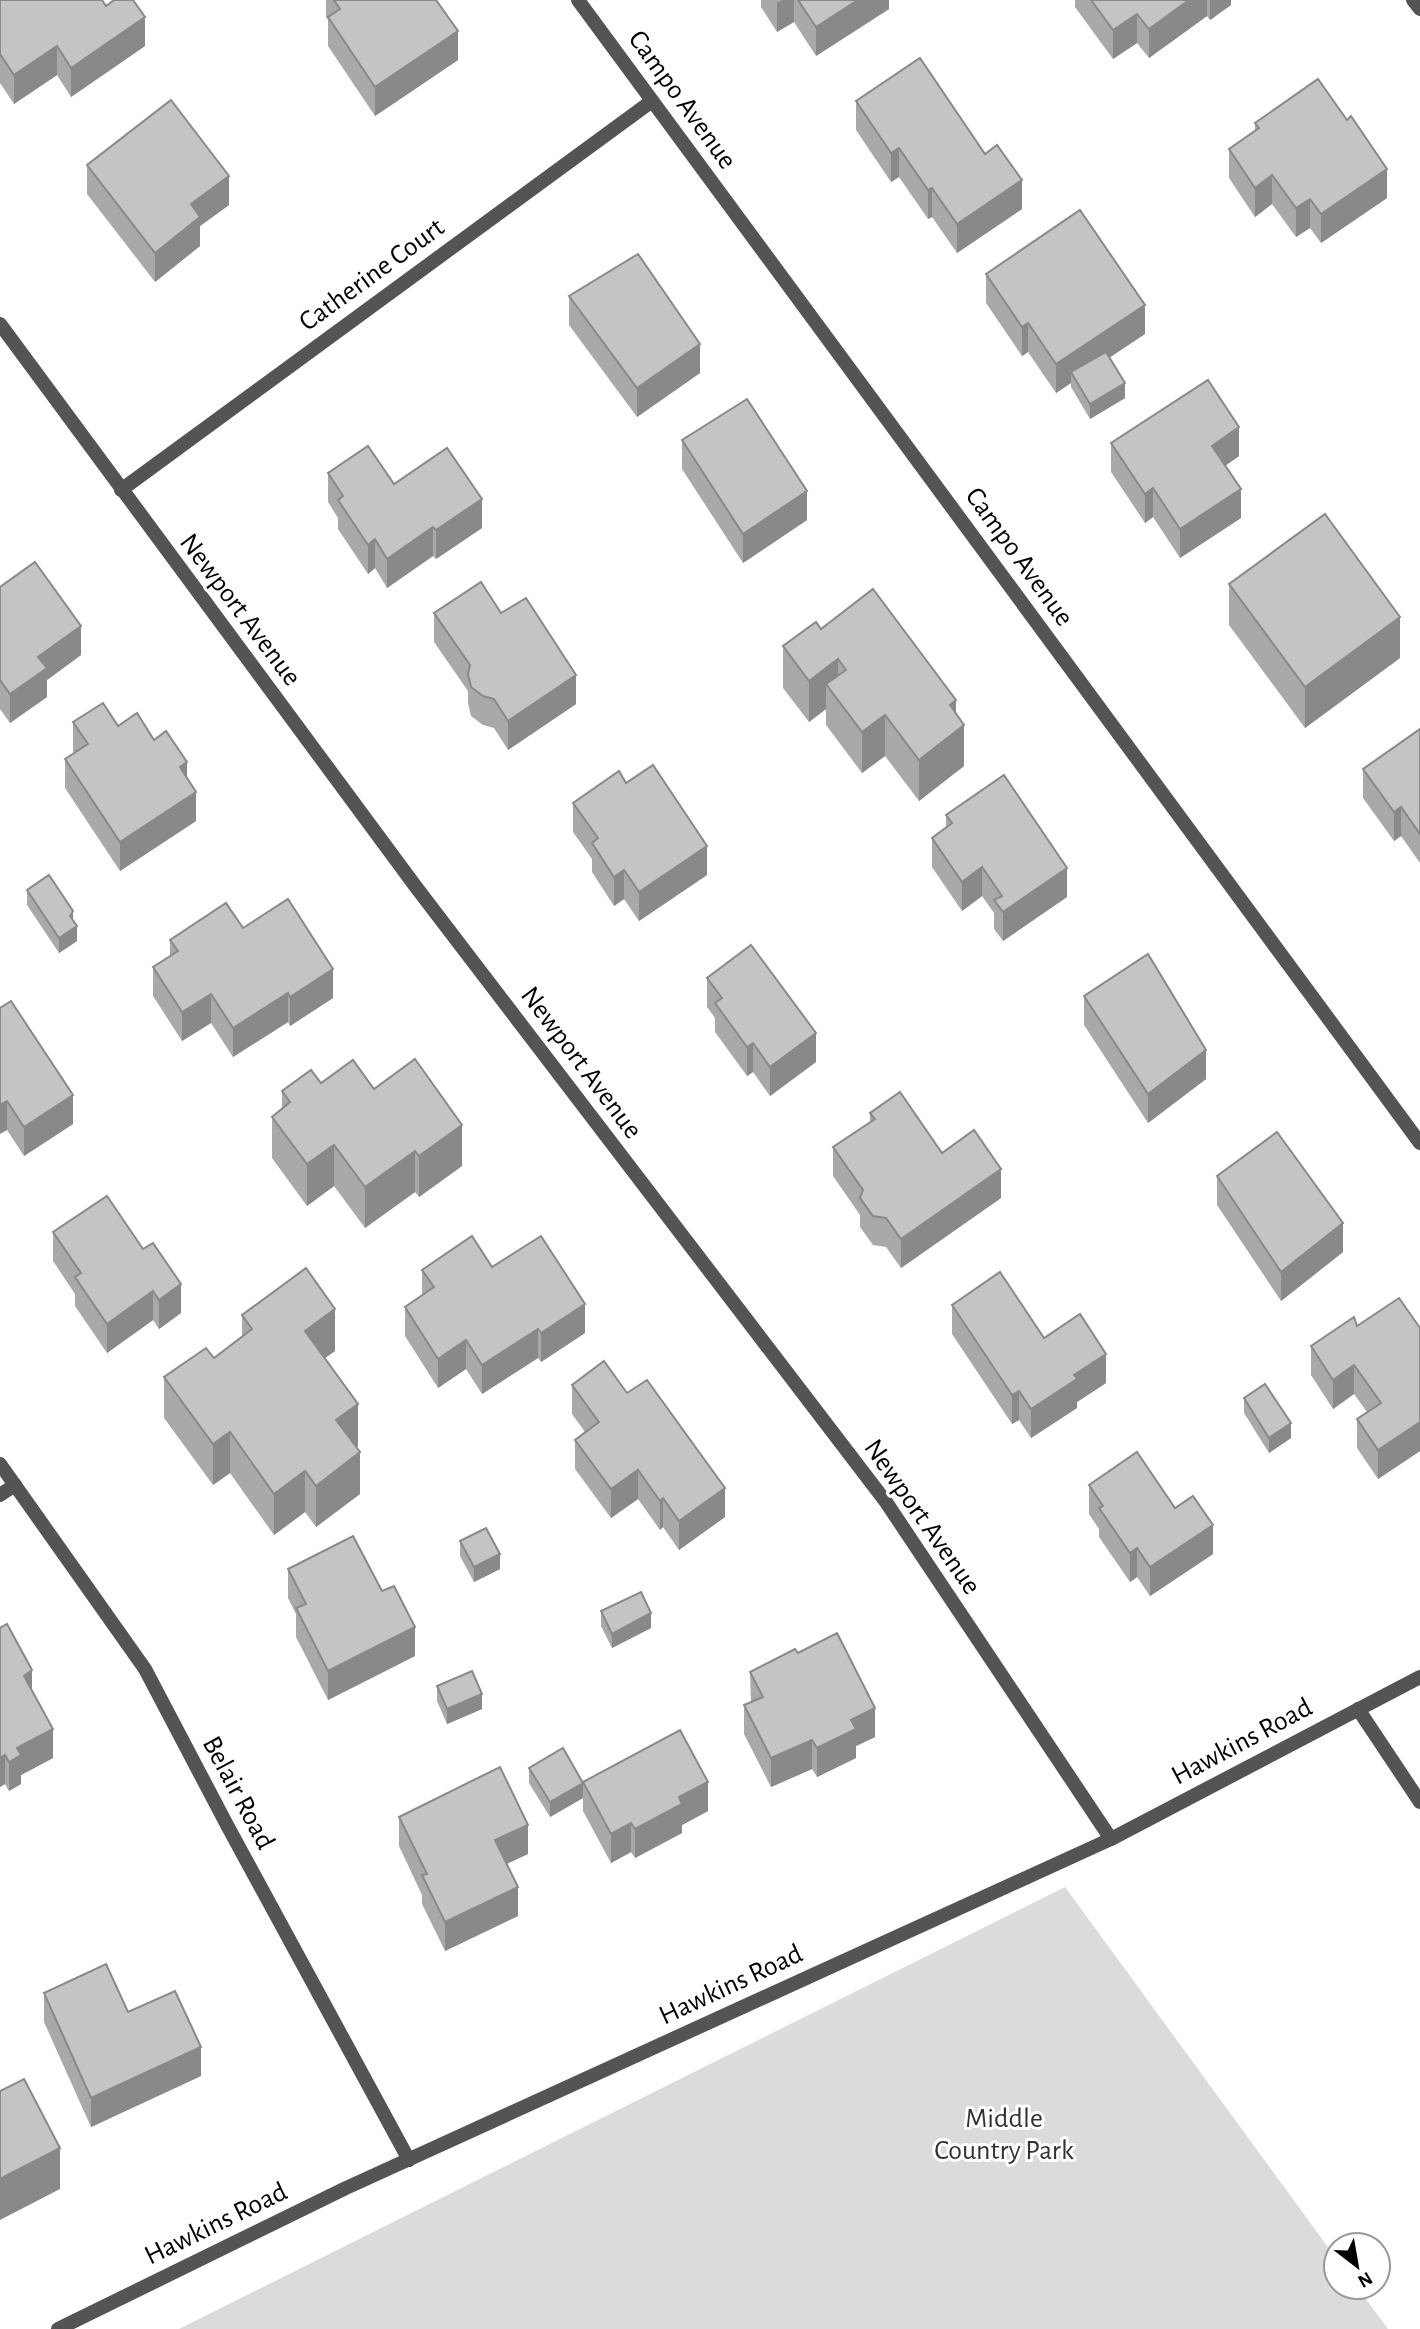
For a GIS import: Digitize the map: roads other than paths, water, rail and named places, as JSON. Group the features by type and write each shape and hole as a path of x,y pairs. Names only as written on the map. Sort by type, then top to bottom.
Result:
{"street":[{"name":"Campo Avenue","path":"578,0 1420,1143"},
{"path":"1413,0 1420,9"},
{"name":"Catherine Court","path":"121,490 652,101"},
{"name":"Newport Avenue","path":"0,324 416,887 886,1502 1111,1839"},
{"name":"Belair Road","path":"0,1464 145,1669 409,2160"},
{"path":"0,1495 15,1485"},
{"name":"Hawkins Road","path":"58,2329 346,2188 1111,1839 1420,1677"},
{"path":"1358,1709 1420,1802"}],"park label":[{"name":"Middle Country Park","path":"1004,2135"}]}
